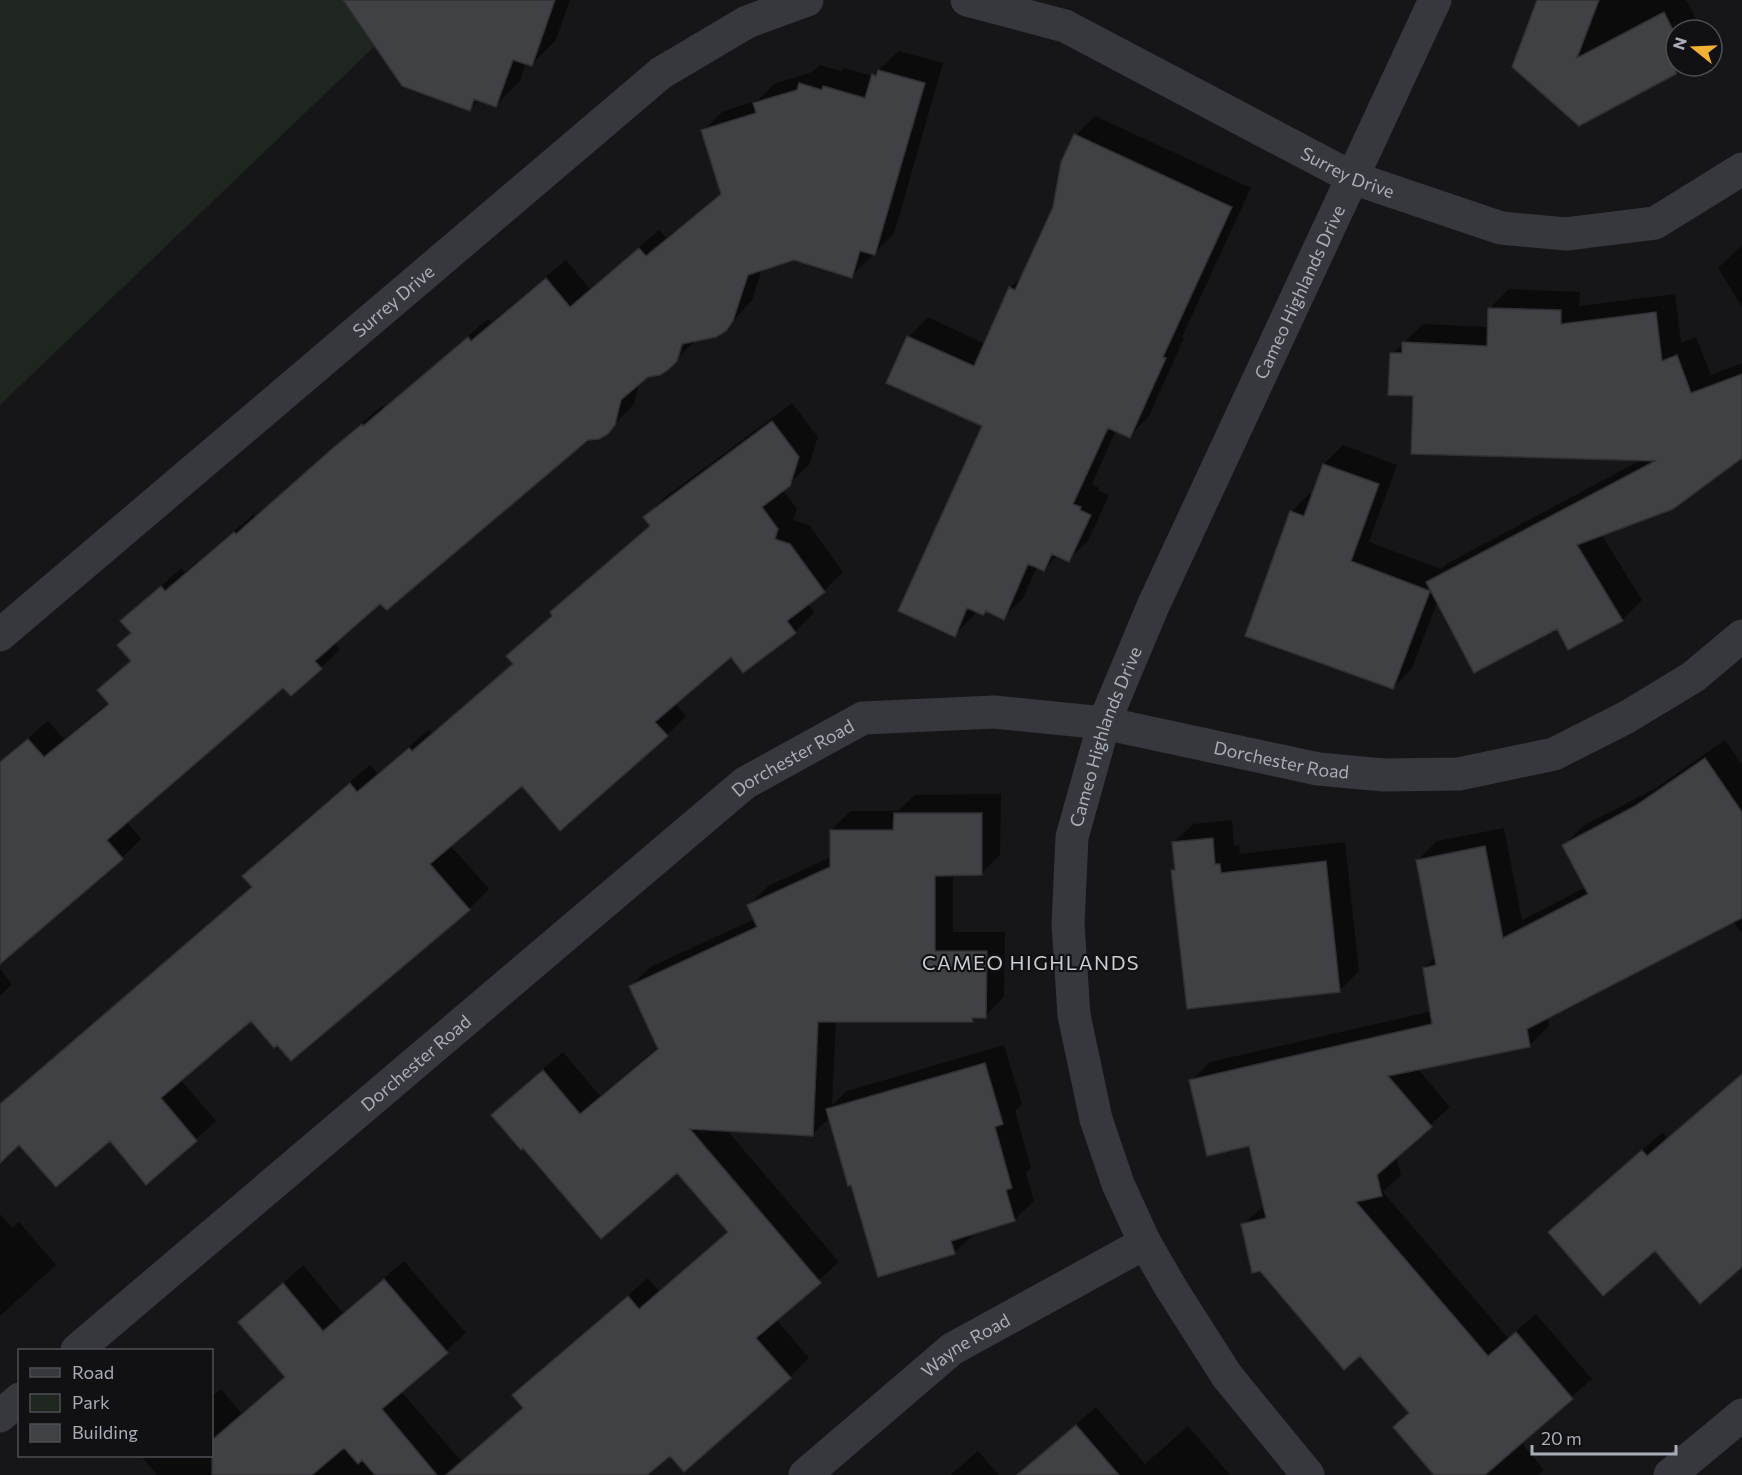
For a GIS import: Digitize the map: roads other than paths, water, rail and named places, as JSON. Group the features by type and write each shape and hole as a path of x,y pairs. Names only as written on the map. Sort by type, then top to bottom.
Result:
{"street":[{"name":"Surrey Drive","path":"0,634 661,73 747,22 807,0"},
{"name":"Surrey Drive","path":"967,0 1065,26 1353,178 1501,228 1566,234 1655,223 1742,168"},
{"name":"Cameo Highlands Drive","path":"1308,1475 1227,1376 1145,1244 1118,1184 1096,1119 1074,1015 1068,924 1072,837 1104,723 1153,606 1435,0"},
{"name":"Dorchester Road","path":"78,1349 745,783 863,718 994,712 1104,723 1318,769 1384,775 1459,774 1554,754 1627,717 1693,677 1742,636"},
{"name":"Wayne Road","path":"804,1475 952,1349 1145,1244"},
{"path":"0,1416 18,1401"},
{"path":"1670,1475 1742,1415"}],"district":[{"name":"CAMEO HIGHLANDS","path":"1031,962"}]}
